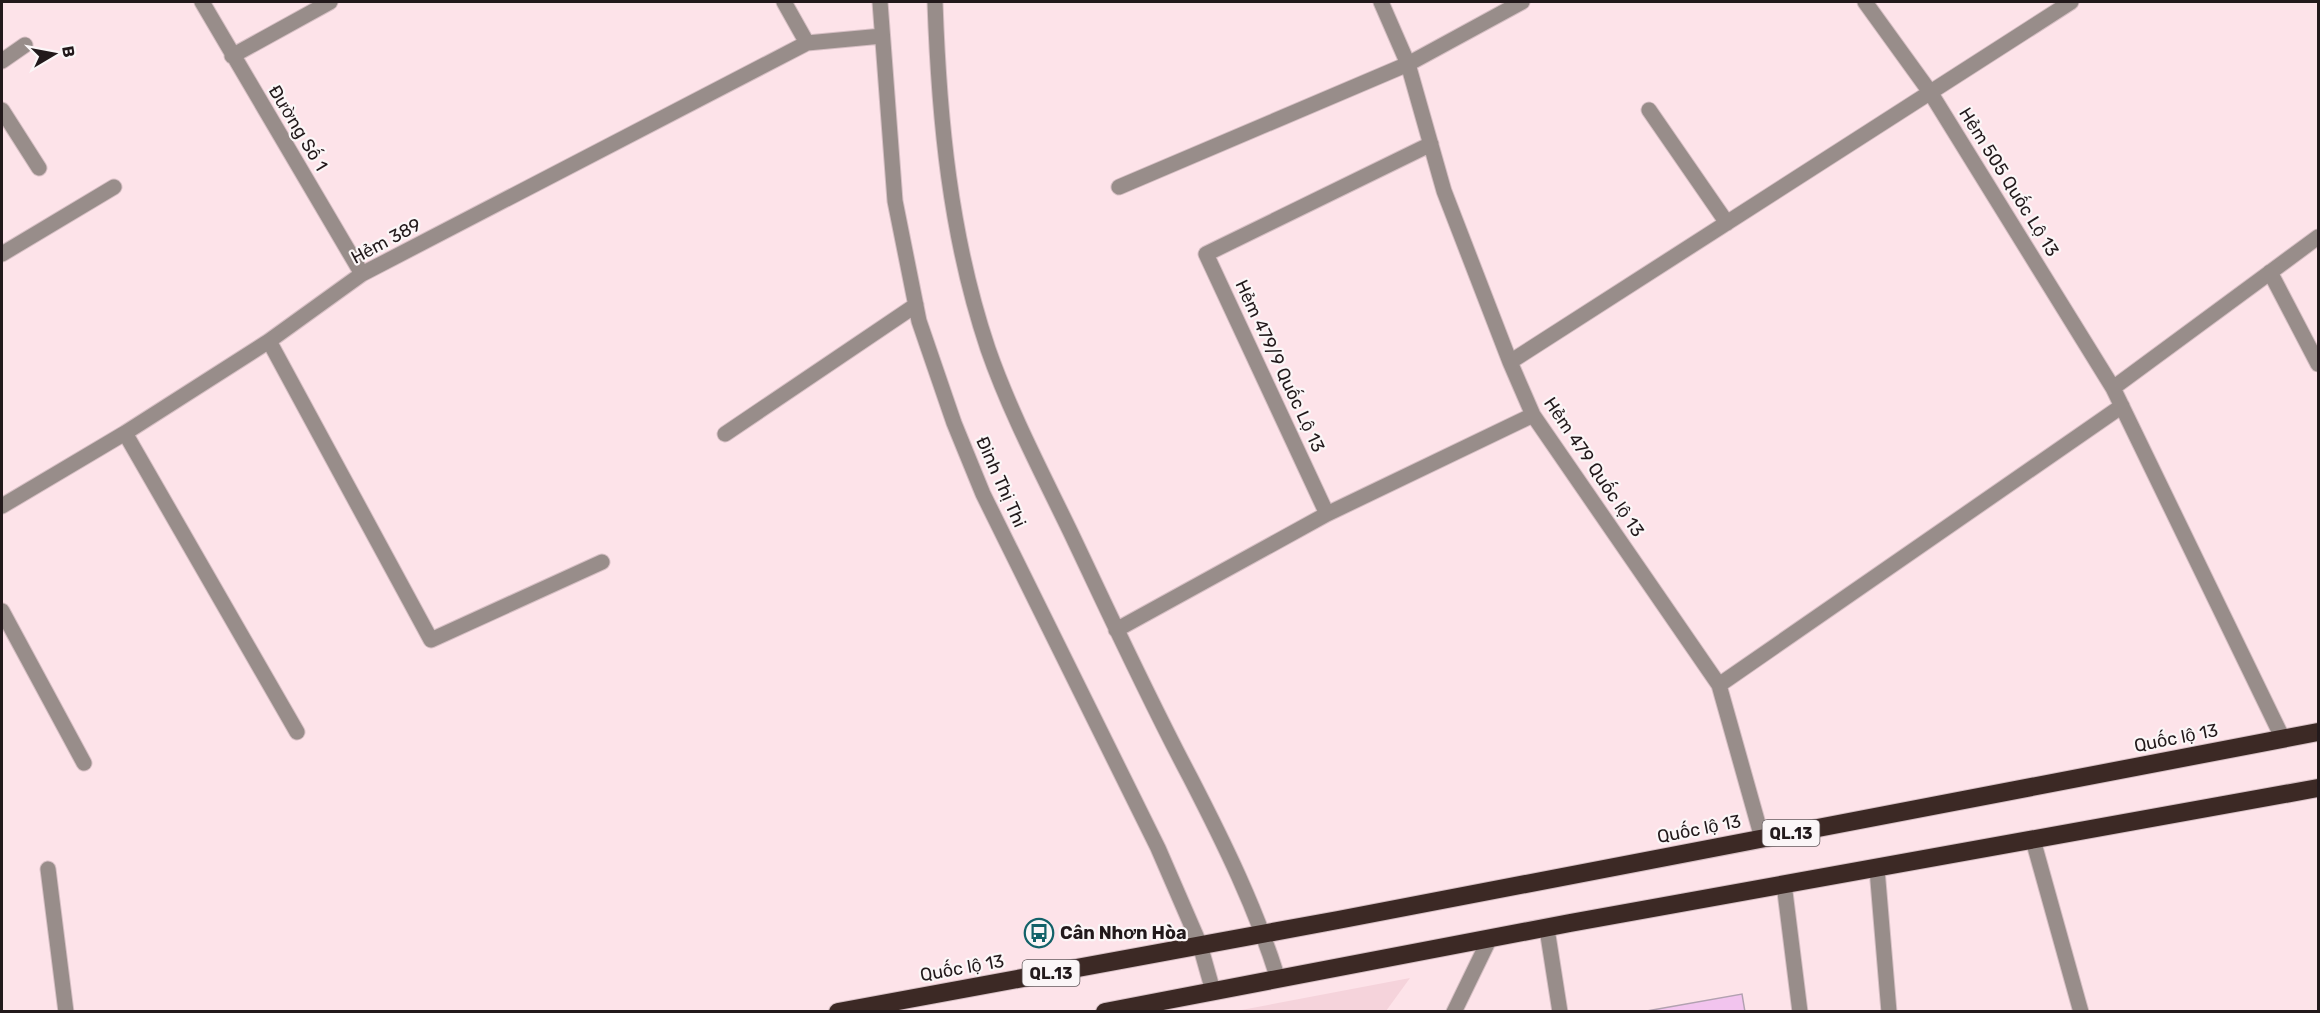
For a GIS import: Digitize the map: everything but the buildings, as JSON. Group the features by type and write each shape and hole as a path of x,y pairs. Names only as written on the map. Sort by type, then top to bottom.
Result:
{"highway":[{"name":"Quốc lộ 13","path":"838,1011 1264,933 2319,732"},
{"path":"1105,1011 1784,884 2319,788"}],"street":[{"name":"Đường Số 1","path":"202,2 362,274"},
{"path":"232,56 330,2"},
{"path":"784,2 807,43 882,36"},
{"name":"Đinh Thị Thi","path":"880,2 895,201 919,321 954,423 983,494 1158,848 1200,945"},
{"path":"935,2 946,176 959,242 988,348 1026,444 1116,630 1215,822 1264,933 1278,979"},
{"name":"Hẻm 479 Quốc lộ 13","path":"1381,2 1408,64 1444,191 1510,362 1533,415 1719,685 1762,838"},
{"path":"1119,187 1408,64 1522,2"},
{"name":"Hẻm 505 Quốc Lộ 13","path":"1865,2 1930,92 2113,388 2283,739"},
{"path":"1510,362 2072,2"},
{"name":"Hẻm 389","path":"2,506 125,433 269,341 362,274 807,43"},
{"path":"2,61 25,45"},
{"path":"1649,110 1727,223"},
{"path":"4,119 39,168"},
{"name":"Hẻm 479/9 Quốc Lộ 13","path":"1327,514 1206,254 1431,144"},
{"path":"2,254 114,187"},
{"path":"2113,388 2319,237"},
{"path":"2270,272 2319,364"},
{"path":"725,434 916,305"},
{"path":"269,341 431,640 602,562"},
{"path":"1719,685 2122,406"},
{"path":"1116,630 1327,514 1533,415"},
{"path":"125,433 297,732"},
{"path":"2,611 84,763"},
{"path":"2033,840 2081,1011"},
{"path":"1877,868 1889,1011"},
{"path":"48,869 66,1011"},
{"path":"1784,884 1800,1011"},
{"path":"1547,929 1560,1011"},
{"path":"1454,1011 1489,940"},
{"path":"1200,945 1213,991"}],"shaded area":[{"path":"1410,978 1386,1011 1236,1011"}],"place":[{"name":"Cân Nhơn Hòa","path":"1039,933"}]}
